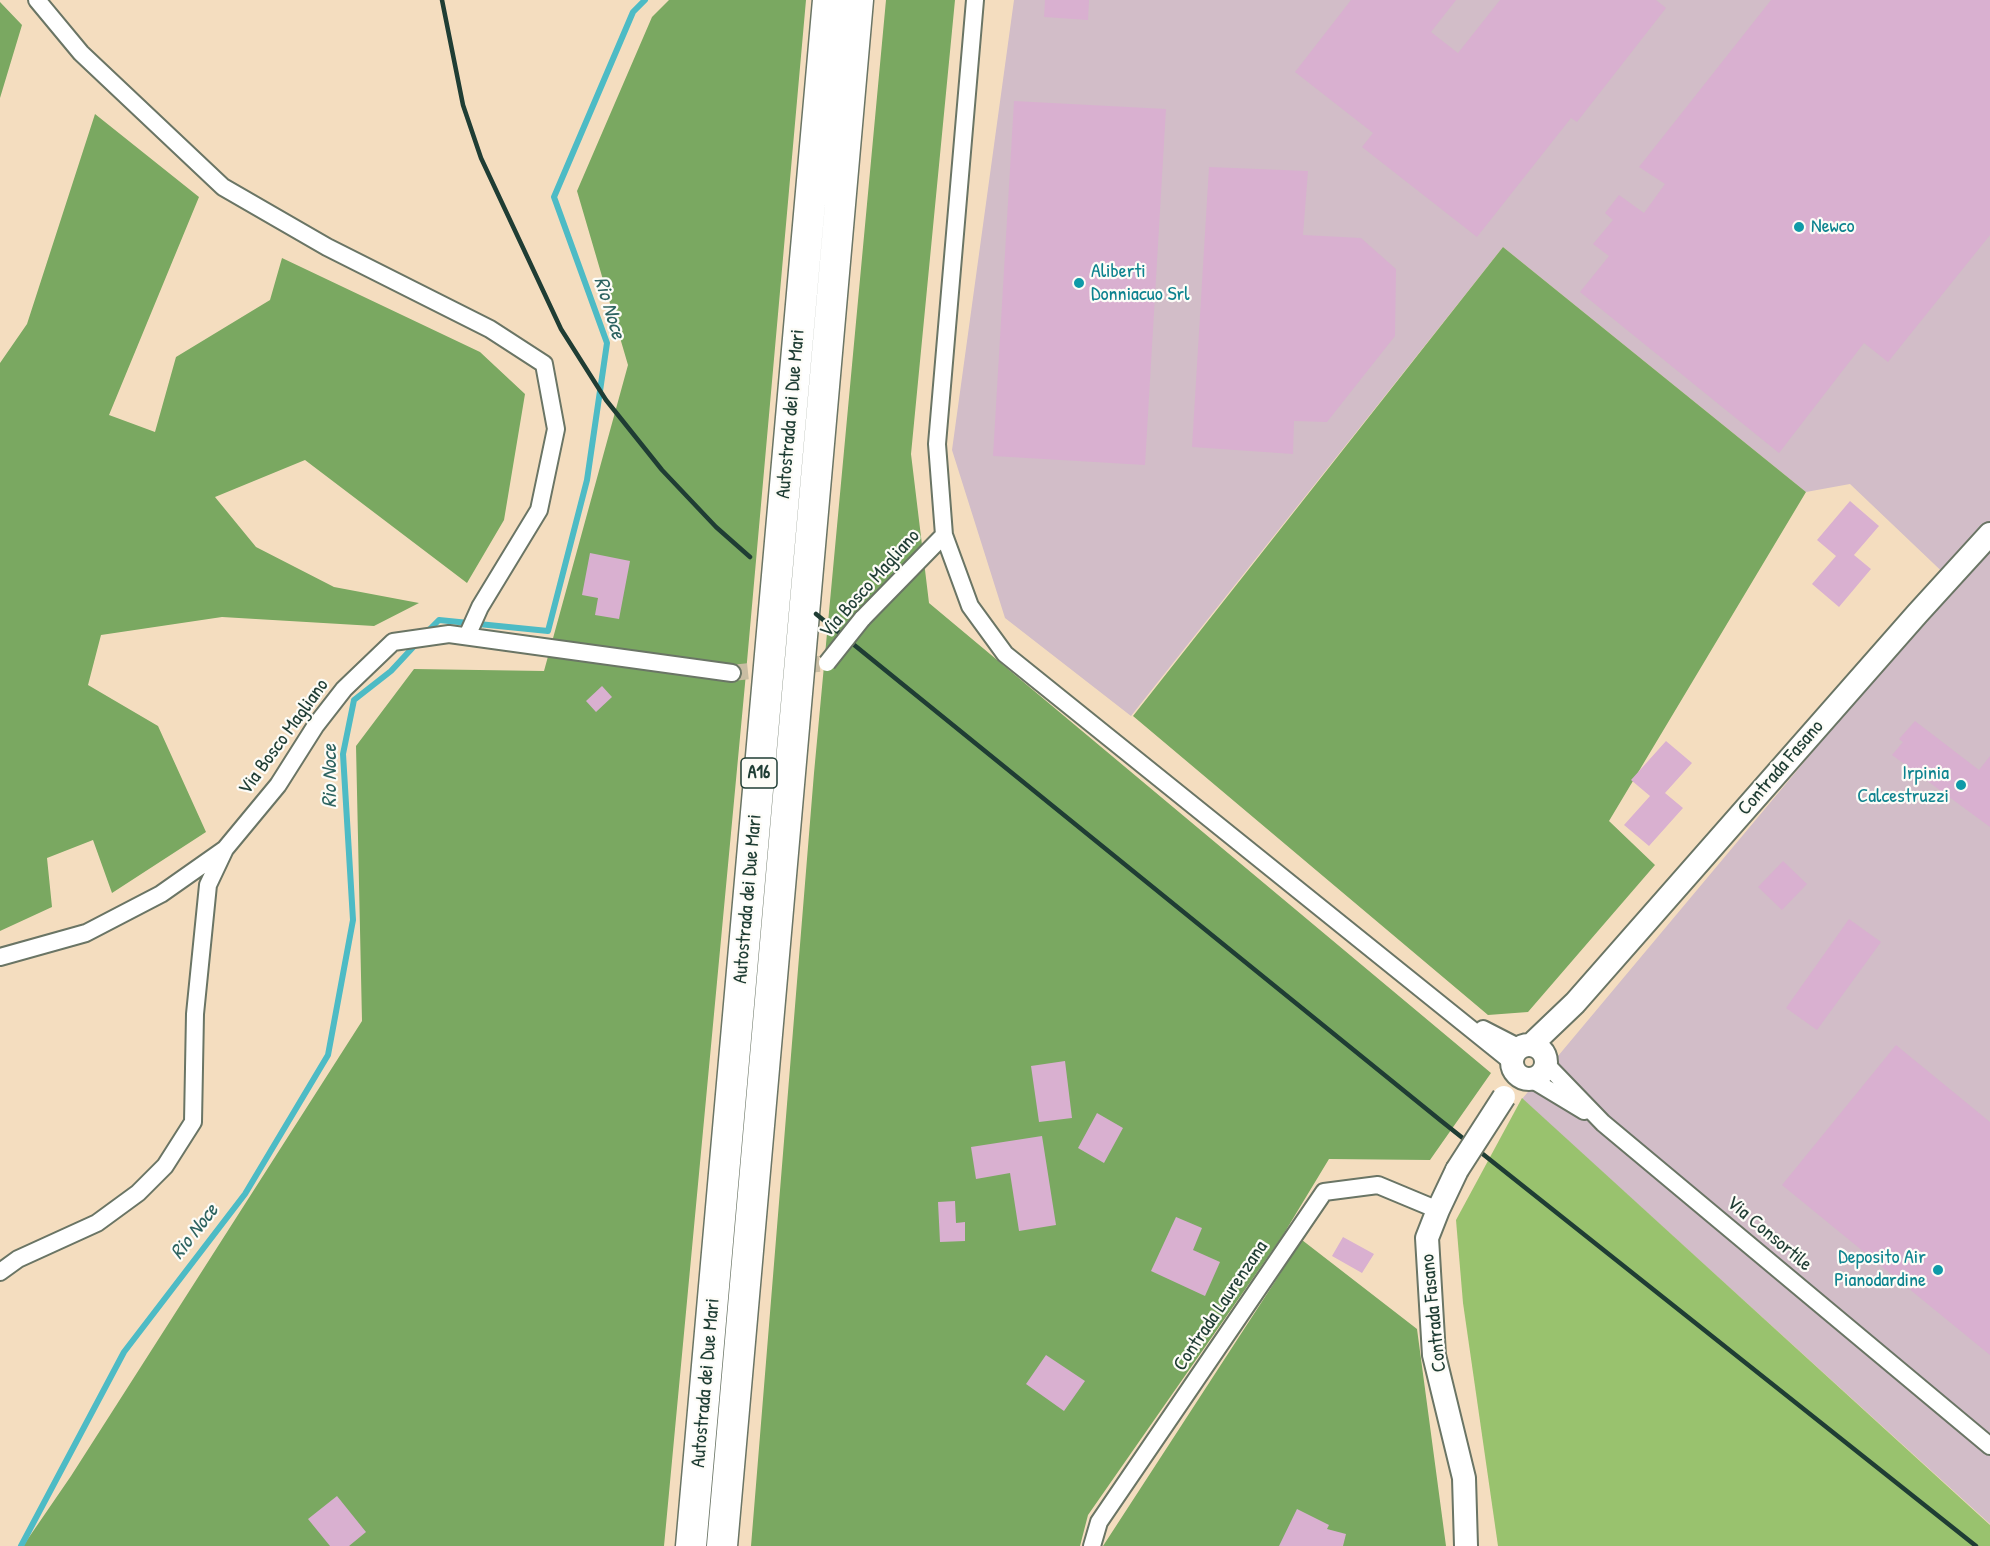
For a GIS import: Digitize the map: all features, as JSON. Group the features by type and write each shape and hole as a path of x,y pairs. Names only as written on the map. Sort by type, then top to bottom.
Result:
{"highway":[{"name":"Autostrada dei Due Mari","path":"691,1546 828,0"},
{"name":"Autostrada dei Due Mari","path":"722,1546 858,0"}],"main road":[{"name":"Contrada Fasano","path":"1466,1546 1464,1478 1434,1355 1426,1238 1457,1170 1527,1061 1575,1003 1990,534"}],"street":[{"path":"37,0 81,53 223,188 327,248 490,329 544,364 556,429 539,510 480,607 467,636"},
{"name":"Via Consortile","path":"975,0 937,444 944,535 970,606 1005,654 1456,1016 1527,1061 1990,1446"},
{"name":"Via Bosco Magliano","path":"827,663 862,619 944,535"},
{"name":"Via Bosco Magliano","path":"0,957 86,933 161,894 225,849 278,785 316,725 344,689 393,642 449,634 732,673"},
{"path":"0,1272 18,1259 97,1223 138,1193 165,1166 193,1122 195,1014 208,885 225,849"},
{"name":"Contrada Laurenzana","path":"1092,1546 1099,1522 1324,1192 1378,1185 1438,1210"}],"shaded area":[{"path":"1014,0 1990,0 1990,1524 1522,1099 1954,583 1850,484 1806,492 1503,247 1131,716 1005,618 952,450"}],"green space":[{"path":"669,0 806,0 745,684 664,1546 23,1546 71,1476 362,1021 356,746 414,669 544,671 628,365 577,191 652,17"},
{"path":"886,0 955,0 911,454 929,603 1491,1073 1430,1160 1329,1159 1283,1235 1088,1515 1080,1546 751,1546 814,773"},
{"path":"0,2 22,25 0,98"},
{"path":"95,114 199,197 109,415 155,432 176,357 270,300 282,258 480,352 525,394 504,520 467,583 305,460 215,497 256,547 334,587 419,603 374,626 222,617 101,635 88,685 158,726 206,832 112,893 93,840 47,858 52,907 0,931 0,363 27,324"},
{"path":"1503,247 1806,492 1609,821 1655,865 1528,1012 1488,1015 1133,716"},
{"path":"1522,1098 1990,1525 1990,1546 1498,1546 1463,1303 1456,1220"},
{"path":"1302,1240 1417,1329 1446,1546 1103,1546"}],"building":[{"path":"1045,0 1089,0 1088,20 1044,17"},
{"path":"1351,0 1456,0 1431,32 1458,53 1500,0 1656,0 1666,8 1577,122 1571,118 1477,237 1362,147 1373,133 1295,72"},
{"name":"Newco","path":"1771,0 1990,0 1990,235 1888,362 1864,343 1779,453 1580,292 1609,256 1593,244 1613,220 1605,213 1619,195 1644,213 1665,184 1639,167"},
{"name":"Aliberti Donniacuo Srl","path":"1014,101 1166,109 1145,465 993,456"},
{"path":"1209,167 1308,171 1303,235 1361,238 1396,269 1395,336 1327,422 1294,421 1293,454 1192,447"},
{"path":"1850,501 1879,526 1854,555 1871,569 1839,607 1812,584 1836,556 1817,540"},
{"path":"590,553 630,561 619,619 595,615 598,598 582,595"},
{"path":"602,686 612,697 596,712 586,701"},
{"name":"Irpinia Calcestruzzi","path":"1915,721 1979,770 1990,756 1990,827 1892,755 1903,742 1899,739"},
{"path":"1666,741 1692,763 1665,793 1683,808 1649,846 1624,825 1650,796 1631,780"},
{"path":"1783,861 1807,884 1782,910 1758,887"},
{"path":"1849,919 1881,942 1817,1030 1786,1008"},
{"name":"Deposito Air Pianodardine","path":"1896,1045 1990,1122 1990,1355 1782,1185"},
{"path":"1065,1061 1072,1118 1039,1122 1031,1066"},
{"path":"1097,1113 1123,1128 1104,1163 1078,1148"},
{"path":"1042,1136 1056,1225 1019,1231 1010,1173 976,1179 971,1147"},
{"path":"955,1201 956,1223 965,1222 965,1241 940,1242 938,1202"},
{"path":"1176,1217 1202,1228 1193,1250 1220,1262 1205,1296 1151,1271"},
{"path":"1343,1237 1374,1254 1362,1273 1332,1256"},
{"path":"1046,1355 1085,1381 1064,1411 1026,1384"},
{"path":"337,1496 366,1532 349,1546 330,1546 308,1519"},
{"path":"1297,1509 1329,1525 1327,1529 1346,1534 1343,1546 1279,1546"}],"waterway":[{"name":"Rio Noce","path":"426,633 439,620 548,631 587,480 607,343 554,197 633,12 645,0"},
{"name":"Rio Noce","path":"21,1546 124,1352 245,1194 328,1055 353,920 343,754 354,700 391,671 417,643"}],"tunnel":[{"path":"732,673 827,663"}],"railway":[{"path":"442,0 463,105 481,158 561,329 606,400 662,470 716,527 750,557"},
{"path":"816,614 1440,1120 1976,1546"}],"place":[{"name":"Newco","path":"1799,227"},
{"name":"Aliberti Donniacuo Srl","path":"1079,283"},
{"name":"Irpinia Calcestruzzi","path":"1961,785"},
{"name":"Deposito Air Pianodardine","path":"1938,1270"}]}
